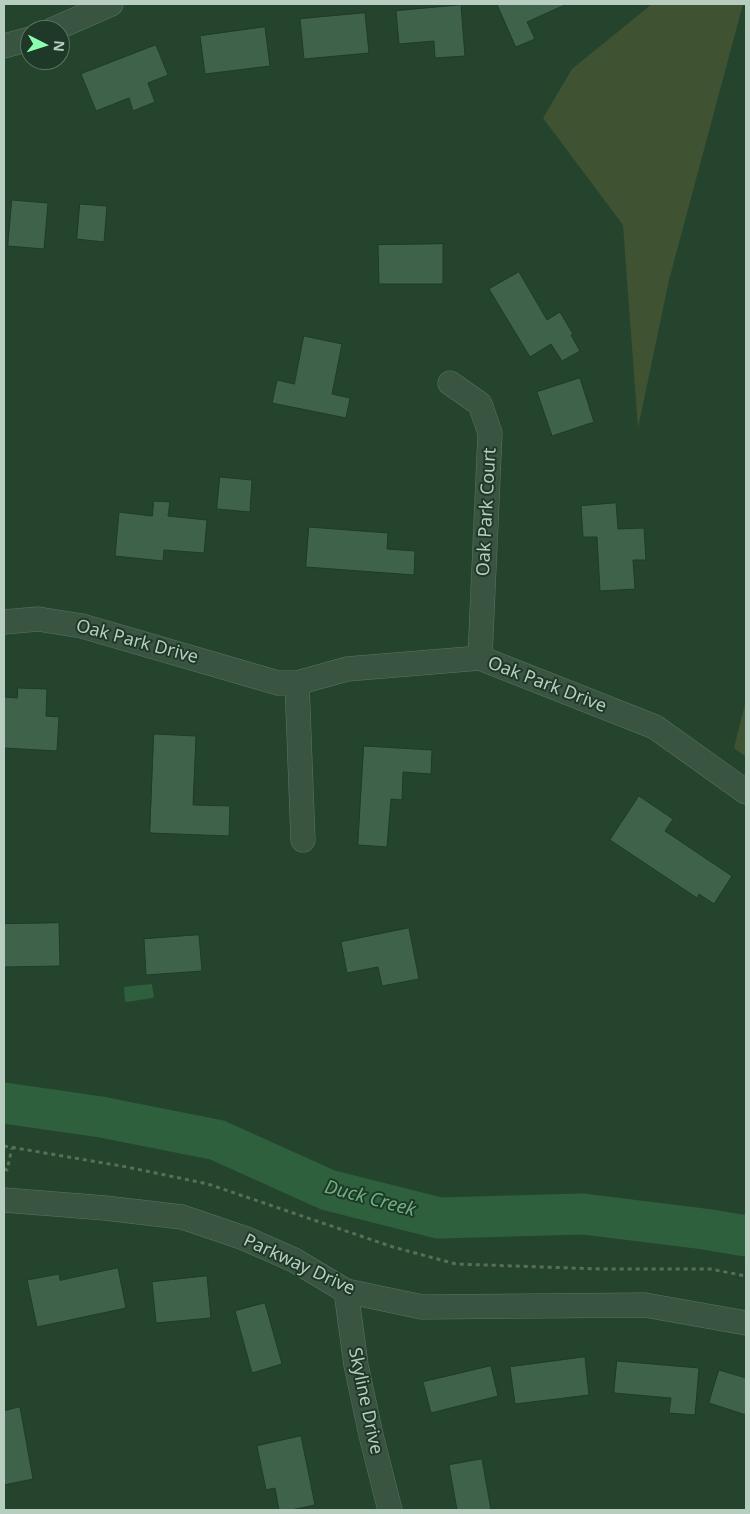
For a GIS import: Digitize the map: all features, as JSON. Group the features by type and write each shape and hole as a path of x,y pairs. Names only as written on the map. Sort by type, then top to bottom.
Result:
{"street":[{"path":"70,22 111,4"},
{"path":"4,46 20,42"},
{"name":"Oak Park Court","path":"450,383 480,404 490,434 480,658"},
{"name":"Oak Park Drive","path":"4,622 38,619 82,626 278,683 297,683 347,669 480,658 655,727 746,792"},
{"path":"297,683 303,840"},
{"name":"Parkway Drive","path":"4,1200 105,1208 182,1217 244,1238 294,1260 346,1291 422,1307 645,1304 746,1323"},
{"name":"Skyline Drive","path":"346,1291 356,1365 390,1510"}],"path":[{"path":"4,1146 127,1167 208,1184 393,1248 456,1264 601,1269 710,1269 746,1276"},
{"path":"4,1169 7,1170 12,1148"}],"shaded area":[{"path":"652,4 743,4 669,280 638,428 623,225 543,118 572,69"},
{"path":"746,700 746,757 734,748"},
{"path":"151,984 154,997 125,1001 124,987"}],"building":[{"path":"497,4 567,4 527,22 535,39 516,47"},
{"path":"461,5 465,56 435,58 434,41 399,44 396,11"},
{"path":"365,13 369,53 304,59 300,19"},
{"path":"265,27 270,66 205,74 200,36"},
{"path":"156,45 168,75 148,83 155,102 133,111 129,98 96,111 81,74"},
{"path":"12,200 48,203 44,249 8,246"},
{"path":"80,204 107,206 104,242 77,239"},
{"path":"443,244 443,284 379,284 378,245"},
{"path":"519,272 547,320 560,312 573,334 571,335 580,351 562,361 551,344 530,357 489,289"},
{"path":"304,336 342,344 332,394 350,398 346,418 272,403 277,380 294,384"},
{"path":"580,378 594,422 552,436 537,392"},
{"path":"220,477 252,480 250,512 217,509"},
{"path":"154,501 170,502 168,516 207,520 204,553 164,550 163,561 115,556 119,512 152,516"},
{"path":"616,503 618,529 644,528 646,560 633,560 635,589 600,591 597,537 583,537 581,506"},
{"path":"309,527 388,533 387,549 415,551 414,575 306,567"},
{"path":"18,688 47,689 46,716 59,717 57,751 4,748 4,697 17,698"},
{"path":"154,734 196,736 193,805 230,806 229,836 150,833"},
{"path":"364,746 432,750 431,774 403,772 402,800 391,799 387,847 358,845"},
{"path":"639,796 673,819 665,831 732,876 714,904 699,894 697,898 610,840"},
{"path":"59,923 60,966 4,967 4,924"},
{"path":"409,928 419,979 382,986 378,967 347,973 341,942"},
{"path":"199,935 202,971 146,975 144,939"},
{"path":"118,1268 126,1308 37,1327 27,1280 59,1274 60,1280"},
{"path":"207,1276 211,1318 156,1323 152,1282"},
{"path":"265,1303 282,1364 252,1373 235,1311"},
{"path":"585,1357 589,1395 515,1404 510,1367"},
{"path":"617,1361 699,1368 695,1415 669,1413 671,1398 614,1393"},
{"path":"491,1366 498,1396 431,1413 423,1382"},
{"path":"719,1370 746,1378 746,1415 709,1403"},
{"path":"20,1407 33,1479 4,1485 4,1411"},
{"path":"301,1436 315,1505 291,1510 279,1510 275,1488 266,1490 257,1446"},
{"path":"482,1459 491,1510 457,1510 449,1465"}],"waterway":[{"name":"Duck Creek","path":"4,1103 101,1117 217,1140 328,1190 439,1218 583,1214 746,1236"}]}
